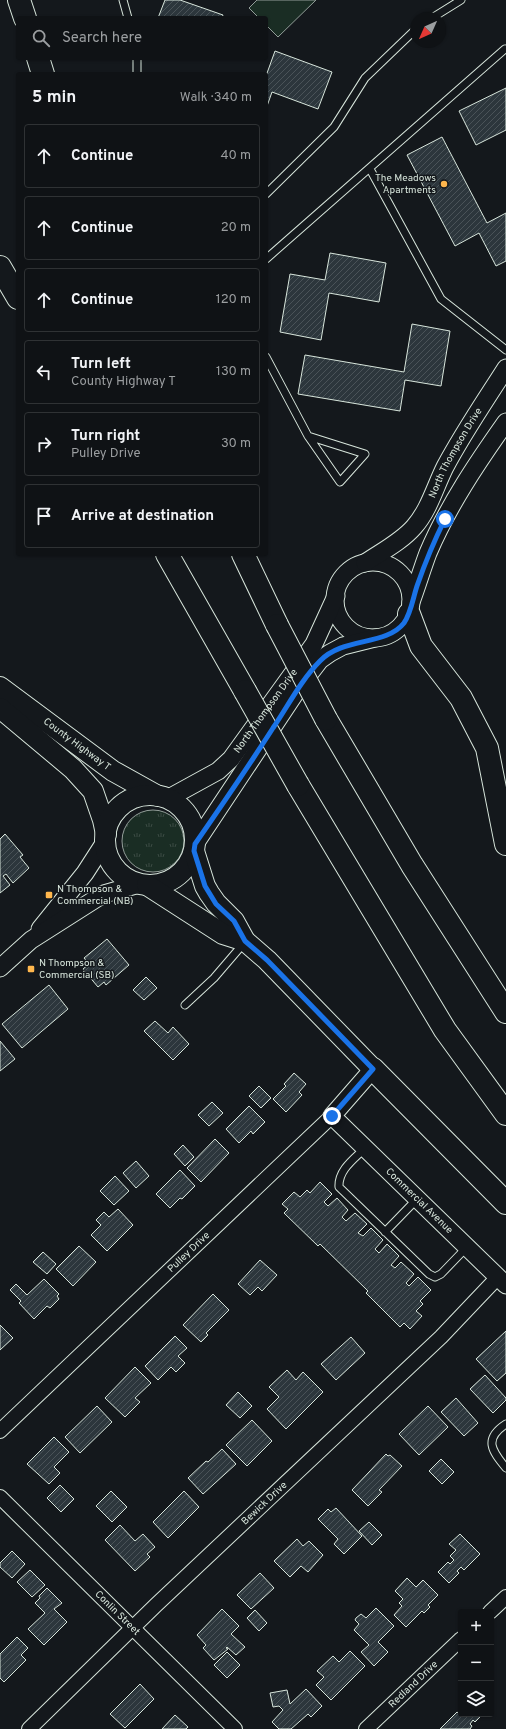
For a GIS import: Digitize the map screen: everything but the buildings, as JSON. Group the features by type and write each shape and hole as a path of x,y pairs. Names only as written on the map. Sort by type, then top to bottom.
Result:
{"highway":[{"path":"19,0 24,16"},
{"path":"39,60 43,72"},
{"path":"0,267 16,295"},
{"path":"168,556 298,785 445,1030 506,1114"},
{"path":"244,556 277,625 326,719 412,865 506,1012"},
{"path":"410,608 421,646 461,698 487,748 506,844"},
{"path":"373,1069 506,1203"}],"main road":[{"name":"County Highway T","path":"0,686 113,771 162,798"},
{"name":"County Highway T","path":"0,708 73,769 93,791 103,820 106,838"},
{"path":"245,941 223,934 143,885 124,877 109,858 106,838 111,819 120,807 134,798 150,796 162,798 178,805 188,816 194,829 195,847 205,886 216,904 234,921 245,941 267,960 373,1069"},
{"path":"143,885 157,885 168,882 177,877 185,870 195,847"}],"street":[{"name":"North Thompson Drive","path":"365,563 415,527 427,508 444,469 466,430 506,368"},
{"path":"410,608 410,591 406,580 398,571 388,565 376,562 365,563 354,567 345,575 339,584 336,596 336,609 342,621 350,630 362,636 375,638 386,636 396,631 404,623 410,608 428,553 445,519 462,488 506,422"},
{"name":"North Thompson Drive","path":"162,798 218,771 231,759 314,644 336,596"},
{"name":"North Thompson Drive","path":"195,847 300,686 320,660 342,646 375,638"},
{"path":"32,940 85,873 106,838"},
{"path":"0,968 32,940 97,898 104,894 143,885"},
{"name":"Pulley Drive","path":"0,1431 332,1116 373,1069"},
{"name":"Commercial Avenue","path":"332,1116 502,1281"},
{"name":"Bewick Drive","path":"29,1729 156,1605 502,1281"},
{"name":"Conlin Street","path":"0,1497 235,1729"},
{"path":"493,1609 506,1597"},
{"name":"Redland Drive","path":"366,1729 458,1642"}],"lane":[{"path":"123,0 127,16"},
{"path":"442,12 461,0"},
{"path":"268,192 334,127 366,78 410,35"},
{"path":"268,257 505,49"},
{"path":"137,60 137,72"},
{"path":"370,169 441,299 506,350"},
{"path":"268,361 308,436 340,482 365,454 308,436"},
{"path":"185,1005 214,978 245,941"},
{"path":"365,1148 342,1173 339,1179 339,1186 385,1232 429,1274 435,1277 442,1274 467,1247"},
{"path":"385,1232 417,1199"},
{"path":"506,1424 491,1438 492,1446 506,1468"}],"green space":[{"path":"257,0 316,0 278,37 268,27 268,16 257,16 249,8"},
{"path":"153,810 165,812 175,819 182,829 184,841 182,853 175,863 165,870 153,872 141,870 131,863 124,853 122,841 124,829 131,819 141,812"}],"place":[{"name":"The Meadows Apartments","path":"444,184"},
{"name":"N Thompson & Commercial (NB)","path":"49,895"},
{"name":"N Thompson & Commercial (SB)","path":"31,969"}],"route":[{"path":"332,1116 373,1069 267,960 245,941 234,921 216,904 205,886 194,851 195,844 300,686 320,660 342,646 386,636 396,631 404,623 409,614 411,602 428,553 445,519"}]}
